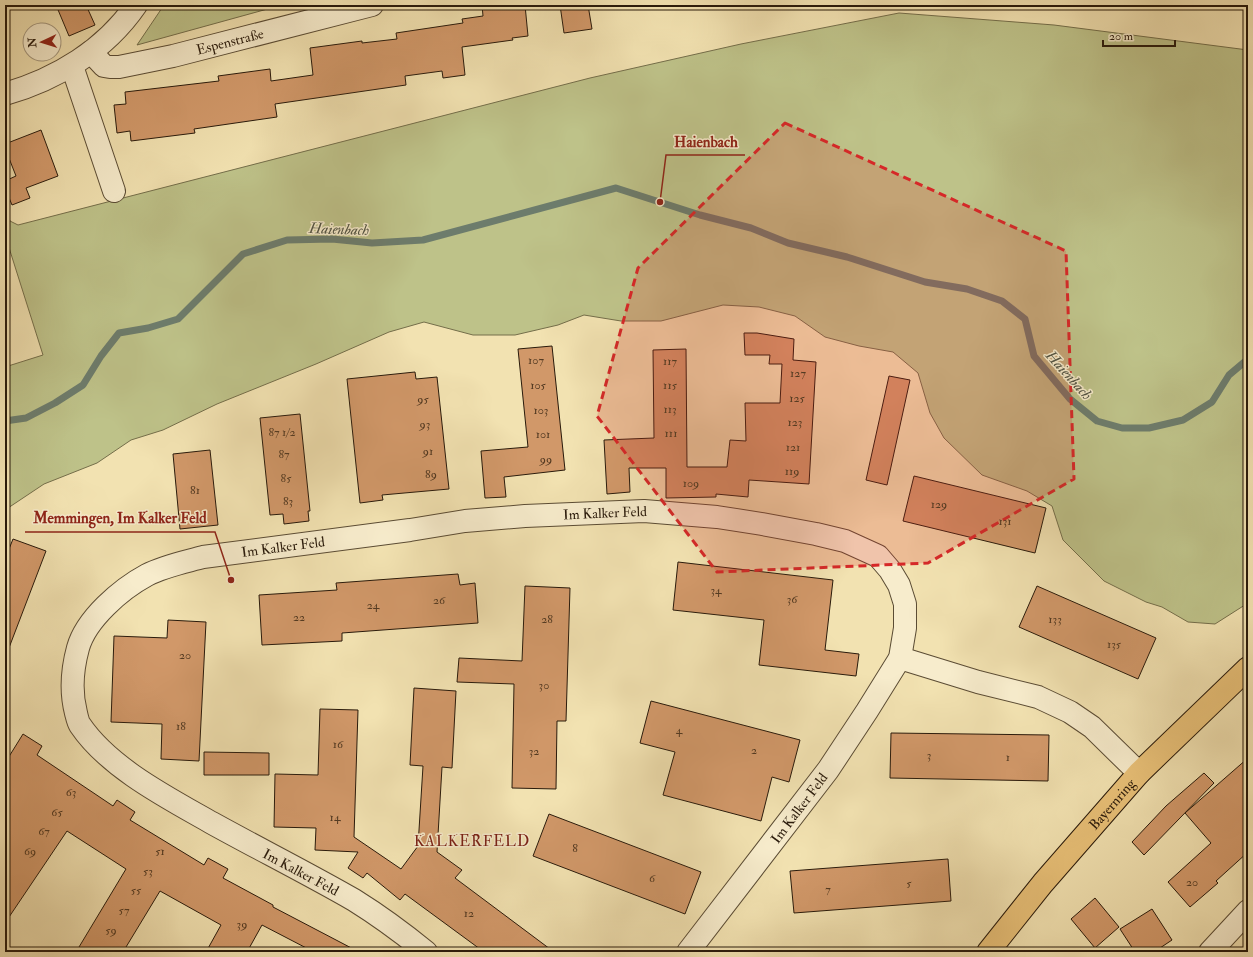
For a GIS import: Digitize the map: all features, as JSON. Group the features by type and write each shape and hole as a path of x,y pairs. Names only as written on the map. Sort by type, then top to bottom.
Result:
{"main road":[{"name":"Bayernring","path":"988,952 1043,883 1139,773 1248,668"}],"street":[{"path":"5,94 50,77 72,66 91,52 118,26 136,5"},
{"name":"Espenstraße","path":"91,52 104,66 119,66 173,56 372,5"},
{"path":"72,66 114,191"},
{"name":"Im Kalker Feld","path":"426,952 355,901 157,792 114,762 94,743 79,724 73,702 71,682 74,662 80,642 88,629 99,613 123,590 148,575 203,557 410,530 465,521 525,516 644,511 718,517 816,534 845,542 878,556 890,570 899,585 905,604 905,628 900,658 828,770 688,952"},
{"path":"900,658 978,682 1038,697 1070,712 1092,727 1139,773"},
{"path":"1210,952 1248,911"}],"highlighted area":[{"path":"785,123 1066,251 1074,479 928,563 717,572 597,416 638,268"}],"green space":[{"path":"164,5 282,5 137,45"},
{"path":"899,13 1054,25 1248,50 1248,603 1215,624 1188,622 1162,607 1146,602 1104,581 1063,540 1052,506 1027,491 982,475 944,438 930,413 918,373 893,352 859,346 825,337 795,316 759,307 723,305 661,321 621,321 584,315 558,325 515,335 473,335 424,322 389,332 316,364 217,404 163,430 131,440 97,463 44,484 5,510 5,367 43,355 5,235 5,206 10,221 18,225 590,78 741,44"}],"building":[{"path":"56,5 86,5 95,25 69,36"},
{"path":"482,5 525,5 528,36 512,38 513,40 462,47 465,75 443,78 442,71 405,76 406,85 275,104 277,117 194,129 195,133 131,141 130,131 117,133 114,105 126,104 125,92 219,81 218,76 270,69 271,81 313,75 310,48 362,41 362,43 397,39 396,33 463,23 462,19 483,16"},
{"path":"560,5 588,5 592,29 564,33"},
{"path":"41,130 58,176 26,188 30,198 12,205 5,188 5,181 16,176 5,148 5,144"},
{"path":"744,333 757,333 794,339 793,360 816,362 809,484 749,480 748,497 716,494 716,497 666,498 666,468 629,468 630,492 607,494 604,440 654,438 653,350 686,349 687,467 727,467 730,440 746,441 745,403 780,403 782,364 769,364 770,355 745,355"},
{"path":"552,346 565,470 504,477 506,497 485,498 481,451 528,447 518,349"},
{"path":"415,372 416,379 437,377 449,489 382,495 383,500 360,503 347,379"},
{"path":"889,376 910,380 887,485 866,480"},
{"path":"300,414 310,511 308,511 309,521 284,524 283,514 270,515 260,418"},
{"path":"210,450 218,525 180,529 173,454"},
{"path":"914,476 1046,508 1035,553 903,521"},
{"path":"13,539 46,551 7,653 5,653 5,559"},
{"path":"678,562 833,580 825,650 859,654 856,676 759,665 764,620 673,610"},
{"path":"458,574 460,585 475,583 478,623 342,633 342,641 262,645 259,595 337,590 336,583"},
{"path":"525,586 570,588 566,721 557,721 556,789 512,788 514,684 457,682 459,658 522,661"},
{"path":"1037,586 1156,638 1138,679 1019,627"},
{"path":"168,620 206,622 199,761 161,759 162,724 111,722 114,636 167,638"},
{"path":"414,688 456,691 452,768 442,767 437,852 462,870 455,878 554,952 484,952 405,894 400,900 367,873 363,878 348,868 358,852 315,850 316,828 274,827 275,774 318,775 320,709 358,710 354,837 401,869 418,846 423,766 410,765"},
{"path":"651,701 800,740 789,782 772,777 761,821 663,795 675,752 640,743"},
{"path":"891,733 1049,735 1048,781 890,778"},
{"path":"23,734 42,746 37,755 113,806 117,800 135,812 130,820 204,865 208,858 228,869 223,878 273,905 273,907 359,952 314,952 262,925 247,952 206,952 221,925 160,891 123,952 76,952 126,869 67,831 5,923 5,763"},
{"path":"204,752 269,753 269,775 204,775"},
{"path":"1248,758 1248,852 1216,881 1218,883 1190,907 1168,882 1211,843 1185,813"},
{"path":"1204,773 1214,783 1144,855 1132,842 1166,806"},
{"path":"549,814 701,872 685,914 533,856"},
{"path":"948,859 951,901 794,913 790,871"},
{"path":"1095,898 1119,927 1095,948 1071,919"},
{"path":"1152,909 1172,940 1154,952 1135,952 1120,929"}],"waterway":[{"name":"Haienbach","path":"5,421 26,418 55,403 83,385 101,356 119,333 148,328 178,319 243,254 287,240 332,239 372,243 423,240 616,188 700,215 751,228 788,243 847,257 925,282 967,289 1002,301 1025,319 1034,356 1070,399 1097,421 1122,428 1149,428 1183,420 1212,402 1229,375 1248,359"}],"place":[{"name":"Haienbach","path":"660,202"},
{"name":"Memmingen, Im Kalker Feld","path":"231,580"}],"district":[{"name":"KALKERFELD","path":"472,841"}]}
